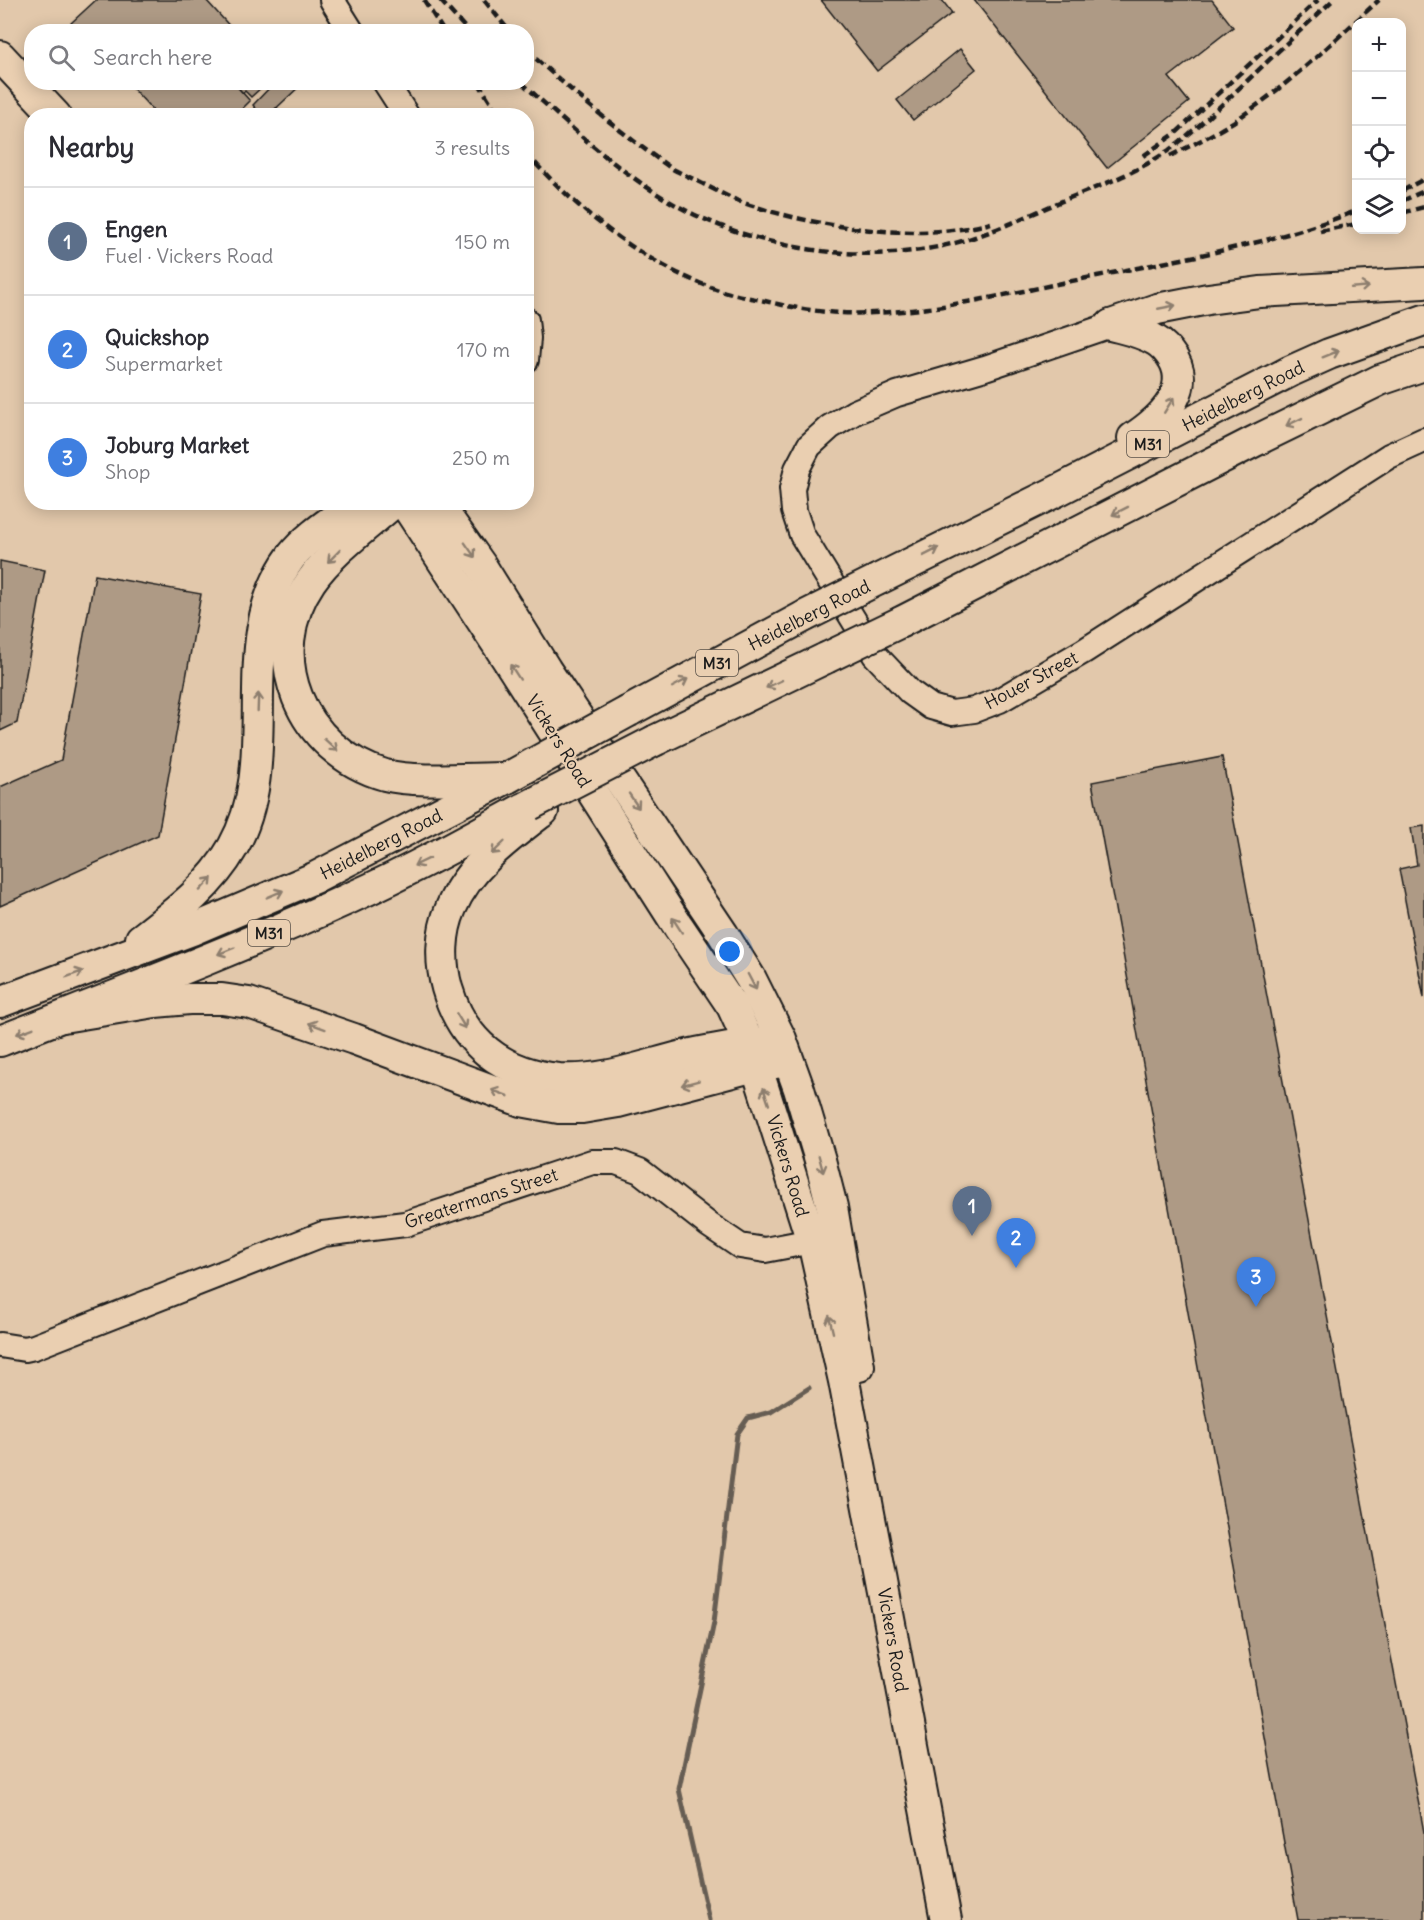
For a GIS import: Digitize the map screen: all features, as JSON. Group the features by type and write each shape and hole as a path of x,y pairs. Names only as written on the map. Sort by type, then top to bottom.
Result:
{"main road":[{"path":"0,34 24,60"},
{"path":"0,56 24,82"},
{"path":"32,90 49,108"},
{"path":"52,90 69,108"},
{"path":"1111,325 1156,309 1260,292 1424,283"},
{"name":"Heidelberg Road","path":"0,1002 192,930 314,878 507,778 805,616 1057,491 1291,371 1329,354 1424,320"},
{"path":"1057,491 1146,429 1171,404 1177,388 1179,378 1176,364 1168,350 1141,333 1111,325"},
{"name":"Heidelberg Road","path":"0,1041 242,945 352,897 536,808 656,740 901,622 1253,442 1380,380 1424,365"},
{"name":"Vickers Road","path":"409,510 732,1006 752,1055 778,1129 812,1241 846,1392 946,1920"},
{"name":"Vickers Road","path":"442,510 480,564 546,670 746,970 784,1050 799,1089 834,1217 862,1385 963,1920"},
{"path":"112,960 195,895 216,873 234,845 252,796 262,625 277,579 292,556 336,512 361,515 431,544"},
{"path":"361,515 338,552 312,580 301,597 295,614 288,656 290,676 304,713 328,744 346,759 388,776 507,778"},
{"path":"536,808 478,867 451,908 443,932 444,977 452,1005 460,1022 472,1038 497,1058 518,1070 558,1078 578,1079 614,1074 687,1055 752,1055 784,1050"},
{"path":"687,1055 715,1029 722,1015 723,994"},
{"path":"63,1017 155,1002 222,999 249,1004 343,1035 521,1101 560,1108 582,1108 618,1102 752,1055"}],"street":[{"path":"332,0 347,24"},
{"path":"390,90 402,108"},
{"name":"Houer Street","path":"1111,325 985,368 897,394 855,412 830,427 809,446 797,470 792,489 794,511 802,535 875,655 910,692 931,707 952,713 974,710 1000,700 1084,651 1389,456 1424,440"},
{"name":"Greatermans Street","path":"0,1345 25,1349 34,1347 323,1234 405,1224 592,1162 616,1162 640,1171 709,1225 740,1246 765,1250 812,1241"}],"building":[{"path":"96,0 206,0 228,24 72,24"},
{"path":"821,0 942,0 952,13 877,71"},
{"path":"974,0 1212,0 1233,27 1169,77 1189,102 1107,168"},
{"path":"960,49 976,69 913,120 897,100"},
{"path":"134,90 240,90 250,101 243,108 151,108"},
{"path":"240,90 259,90 251,97 245,91 243,93"},
{"path":"267,90 296,90 276,108 255,108 253,105"},
{"path":"0,561 45,570 17,723 0,731"},
{"path":"95,575 201,594 158,835 0,906 0,787 61,760"},
{"path":"1222,757 1424,1832 1424,1920 1298,1920 1092,782"},
{"path":"1424,826 1424,998 1399,869 1417,865 1411,828"}],"waterway":[{"path":"709,1920 679,1789 714,1622 737,1434 748,1418 771,1412 809,1388"}],"railway":[{"path":"424,0 439,24"},
{"path":"440,0 462,24"},
{"path":"484,0 504,24"},
{"path":"1143,156 1176,133 1318,0"},
{"path":"530,90 622,169 643,185 689,212 757,238 793,247 867,254 904,252 940,247 975,237 1144,166 1169,150 1199,125 1333,0"},
{"path":"1170,156 1219,131 1264,100 1314,59 1379,0"},
{"path":"534,57 652,155 671,168 736,200 796,218 863,229 930,232 991,223"},
{"path":"483,90 494,108"},
{"path":"534,161 592,217 669,269 697,282 730,293 792,307 832,312 901,311 986,299 1228,249 1292,233 1352,212"},
{"path":"1406,189 1424,179"},
{"path":"1406,199 1424,191"},
{"path":"1406,212 1424,207"},
{"path":"1320,231 1352,225"}],"place":[{"name":"Engen","path":"972,1236"},
{"name":"Quickshop","path":"1016,1268"},
{"name":"Joburg Market","path":"1256,1307"}]}
